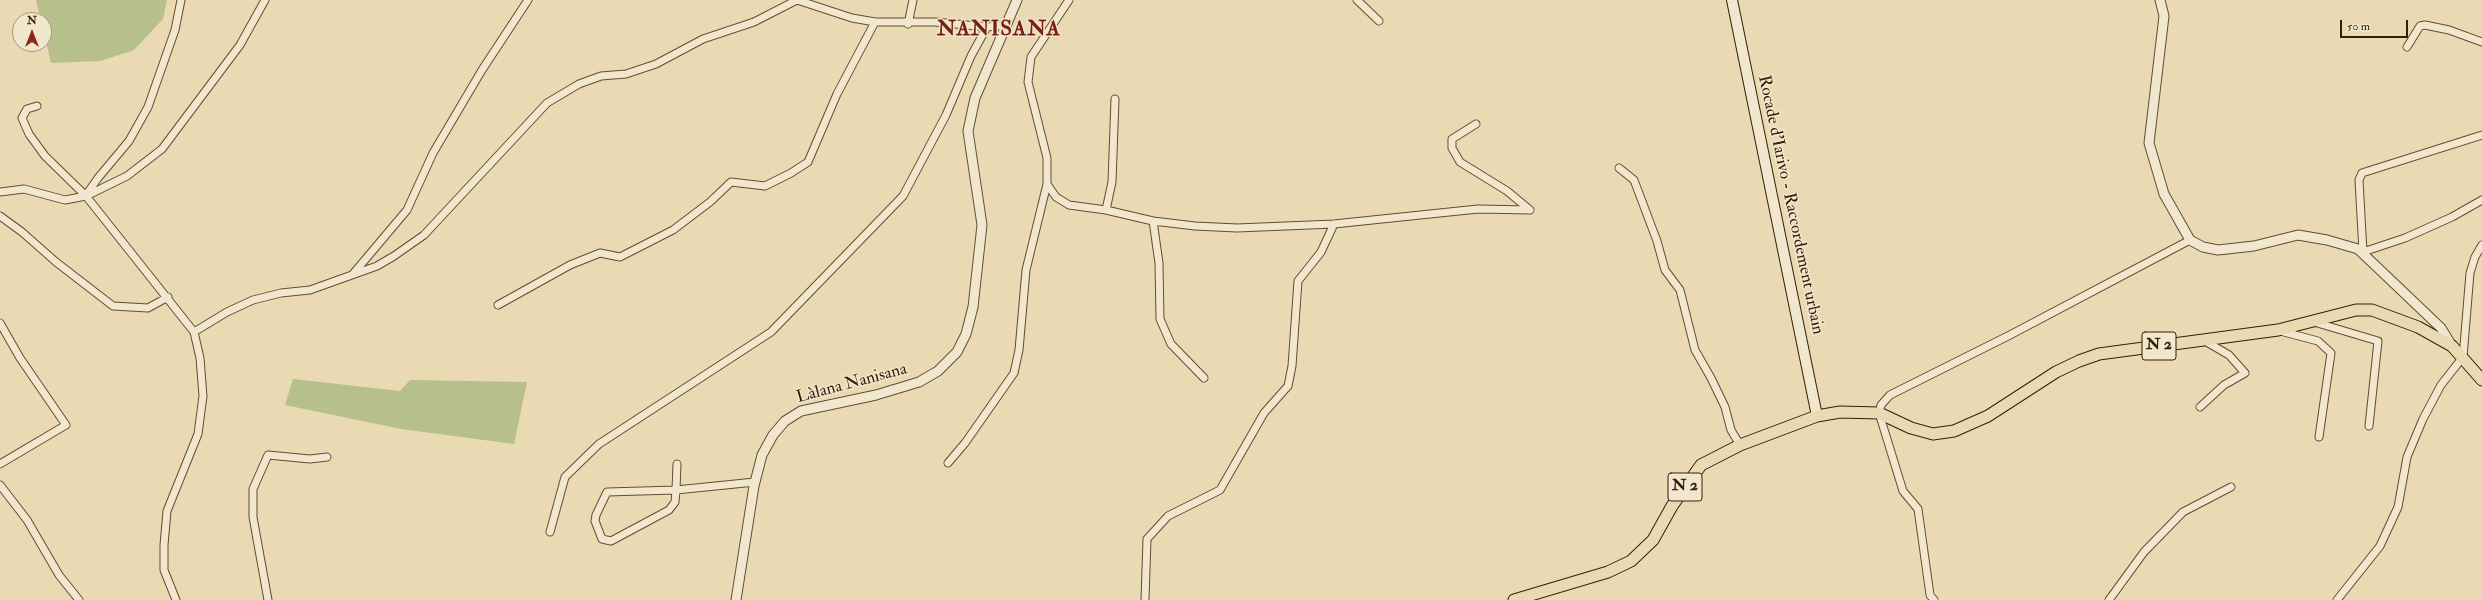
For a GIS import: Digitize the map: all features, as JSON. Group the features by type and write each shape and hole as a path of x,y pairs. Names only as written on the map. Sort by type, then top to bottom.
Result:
{"main road":[{"name":"Rocade d'Iarivo - Raccordement urbain","path":"1732,0 1817,416"},
{"name":"N 2","path":"1514,600 1608,572 1631,561 1653,540 1672,506 1701,465 1740,445 1817,416 1840,412 1879,413 1911,428 1933,434 1954,430 1988,416 2056,372 2079,361 2120,351 2206,341 2278,330 2356,310 2372,310 2418,327 2452,346 2482,380"}],"street":[{"path":"86,196 98,178 129,141 148,107 175,30 181,0"},
{"path":"0,192 24,189 65,200 86,196 127,176 162,149 240,45 265,0"},
{"path":"351,276 407,210 433,153 482,70 528,0"},
{"path":"194,332 227,312 253,300 280,293 310,290 351,276 394,256 424,235 548,103 580,84 594,79 626,74 656,64 703,39 754,22 797,0 816,3 852,18 875,22 908,24 935,22 987,27 1006,24"},
{"path":"908,24 913,0"},
{"name":"Làlana Nanisana","path":"736,600 755,482 762,454 773,435 785,421 801,411 876,395 919,382 938,371 957,352 966,334 973,307 982,225 968,131 975,98 1017,0"},
{"path":"948,463 965,443 1014,373 1019,350 1026,270 1047,184 1047,158 1028,82 1031,57 1069,0"},
{"path":"1357,0 1378,21"},
{"path":"2160,0 2164,16 2149,143 2164,194 2190,240 2204,247 2218,250 2254,246 2298,235 2327,240 2358,249 2363,252 2441,328 2452,346"},
{"path":"498,305 570,265 600,253 620,257 673,230 710,202 731,182 765,186 791,174 808,162 837,94 875,22"},
{"path":"2407,47 2420,26 2425,24 2449,30 2482,42"},
{"path":"550,532 565,477 599,444 771,332 903,196 946,115 971,56 987,27"},
{"path":"1106,210 1112,182 1115,99"},
{"path":"37,106 27,109 22,118 29,134 45,156 86,196 168,297 194,332 200,358 203,396 198,434 167,511 164,545 164,570 176,600"},
{"path":"1047,184 1056,198 1069,205 1106,210 1153,221 1195,226 1237,228 1334,224 1478,209 1530,210 1507,191 1460,162 1452,148 1452,139 1476,124"},
{"path":"2363,252 2359,180 2362,173 2482,135"},
{"path":"1619,168 1634,180 1657,241 1665,270 1680,290 1695,350 1725,407 1731,430 1740,445"},
{"path":"2363,252 2405,238 2452,217 2482,200"},
{"path":"0,216 113,306 148,308 168,297"},
{"path":"1153,221 1159,263 1160,319 1171,344 1204,378"},
{"path":"1145,600 1147,539 1168,516 1220,490 1264,413 1288,386 1292,366 1298,281 1321,252 1334,224"},
{"path":"1934,600 1930,595 1918,509 1903,491 1879,413 1881,405 1890,395 2010,335 2190,240"},
{"path":"2337,600 2360,574 2380,546 2398,507 2407,457 2423,419 2441,385 2463,357 2470,273 2482,245"},
{"path":"2314,322 2378,341 2369,426"},
{"path":"0,323 20,358 66,425 0,464"},
{"path":"2278,330 2318,341 2331,353 2319,437"},
{"path":"2200,407 2224,385 2245,373 2229,355 2206,341"},
{"path":"268,600 253,517 253,489 268,455 310,460 327,457"},
{"path":"677,464 676,490 675,502 669,510 611,541 602,539 595,521 596,515 607,492 676,490 755,482"},
{"path":"0,485 28,520 59,575 79,600"},
{"path":"2109,600 2144,552 2183,512 2231,487"}],"green space":[{"path":"36,0 167,0 163,19 134,50 100,61 51,63 48,52 52,52 52,12 39,12"},
{"path":"293,379 400,391 410,380 527,382 514,444 401,429 285,405"}],"district":[{"name":"NANISANA","path":"999,30"}]}
